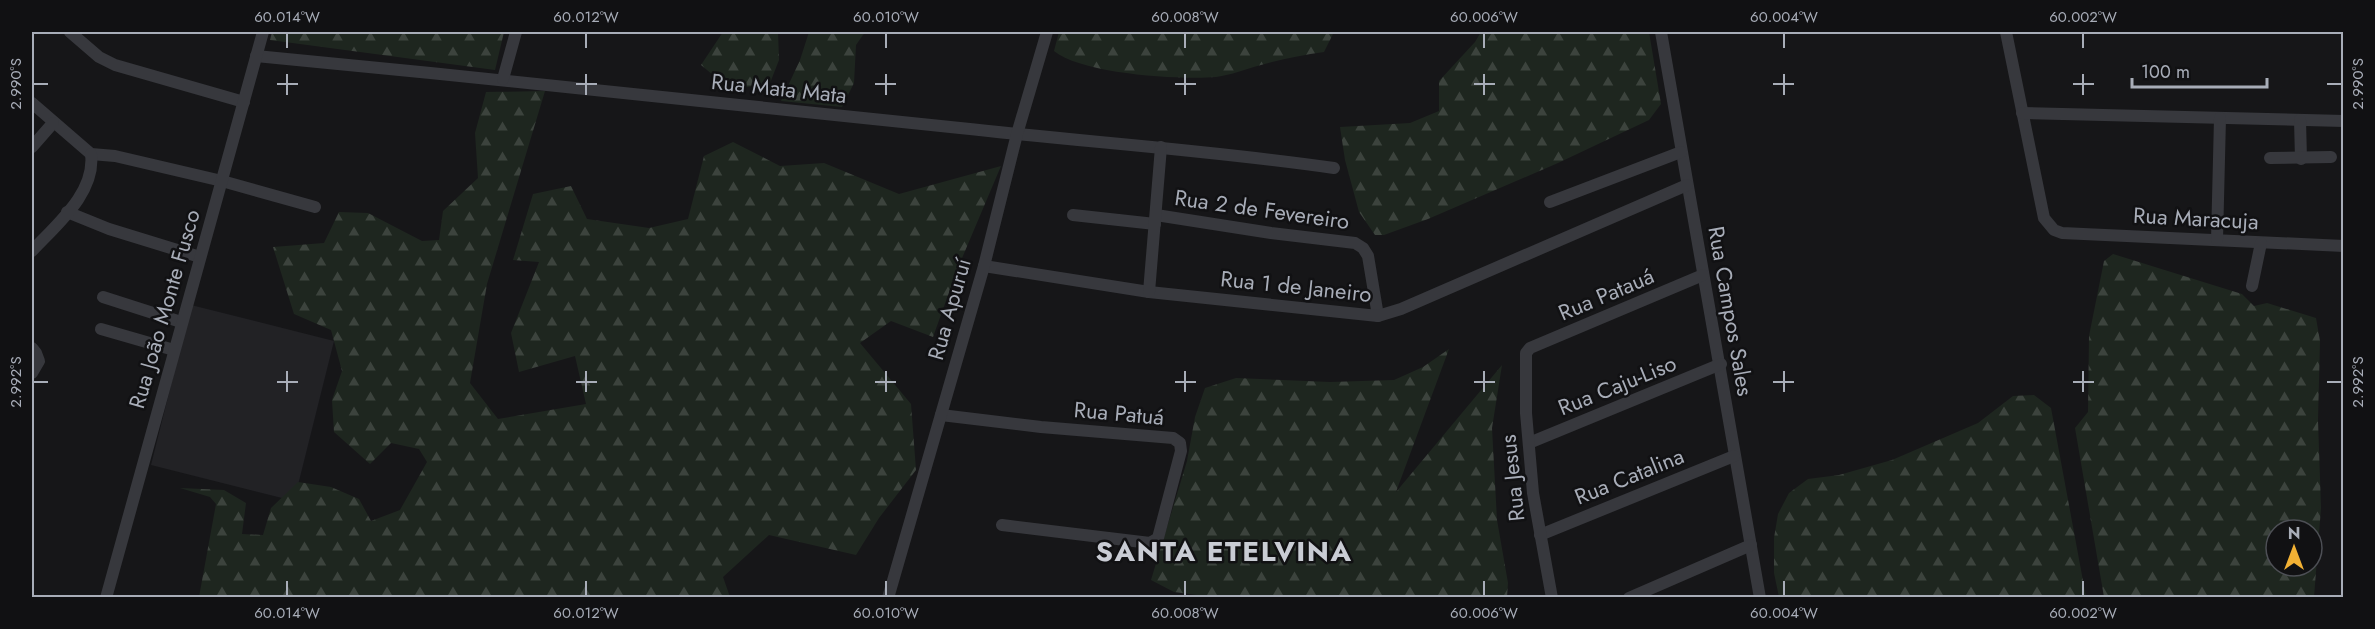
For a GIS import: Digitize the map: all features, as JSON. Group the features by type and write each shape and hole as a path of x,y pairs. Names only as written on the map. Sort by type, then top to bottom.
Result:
{"street":[{"path":"70,32 99,57 115,66 244,102"},
{"name":"Rua João Monte Fusco","path":"106,597 263,32"},
{"path":"502,79 516,32"},
{"name":"Rua Apuruí","path":"888,597 984,266 1017,134 1047,32"},
{"name":"Rua Campos Sales","path":"1661,32 1760,597"},
{"path":"2006,32 2022,113 2343,121"},
{"name":"Rua Mata Mata","path":"256,56 1250,156 1334,168"},
{"path":"32,103 91,154 115,156 222,181 315,207"},
{"name":"Rua Maracuja","path":"2022,113 2044,218 2049,226 2061,233 2343,246"},
{"path":"2217,240 2220,118"},
{"path":"2300,120 2301,159"},
{"path":"32,147 53,123"},
{"path":"1149,292 1161,147"},
{"path":"1550,202 1681,152"},
{"path":"32,251 68,212 84,190 89,177 91,154"},
{"path":"2270,158 2331,158"},
{"name":"Rua 1 de Janeiro","path":"984,266 1149,292 1378,316 1412,305 1687,185"},
{"path":"68,212 109,229 200,257"},
{"name":"Rua 2 de Fevereiro","path":"1073,215 1155,220 1355,243 1363,248 1368,256 1378,316"},
{"path":"2252,286 2261,243"},
{"name":"Rua Patauá","path":"1526,353 1530,348 1703,275"},
{"path":"103,297 181,322"},
{"path":"101,328 174,350"},
{"path":"32,349 39,361 32,374"},
{"name":"Rua Jesus","path":"1526,353 1526,413 1529,443 1540,535 1552,597"},
{"name":"Rua Caju-Liso","path":"1529,443 1721,364"},
{"name":"Rua Patuá","path":"941,415 1041,427 1173,438 1180,443 1179,459 1155,542 1002,525"},
{"name":"Rua Catalina","path":"1540,535 1734,456"},
{"path":"1629,597 1751,545"}],"shaded area":[{"path":"191,305 334,341 294,501 151,465"}],"green space":[{"path":"272,32 504,32 495,70 270,40"},
{"path":"723,32 778,32 779,60 770,83 731,90 701,65"},
{"path":"809,32 865,32 856,45 854,83 842,107 781,101 800,60"},
{"path":"1059,32 1334,32 1324,52 1277,61 1222,76 1200,78 1132,74 1067,59 1054,51"},
{"path":"1481,32 1649,32 1661,104 1649,120 1558,163 1428,219 1384,235 1375,235 1359,212 1345,160 1340,127 1410,123 1439,111 1439,81 1475,42"},
{"path":"545,91 487,284 470,383 498,419 586,404 575,356 519,372 511,333 539,262 513,260 533,194 571,186 587,219 649,228 688,219 704,156 733,142 780,166 824,163 899,194 1001,166 957,270 933,337 891,321 860,343 911,404 916,470 879,518 856,555 769,535 723,577 730,597 199,597 216,504 210,497 180,488 224,490 246,503 242,534 263,535 271,508 298,482 331,487 359,499 371,521 400,510 427,462 419,449 391,443 370,464 334,432 332,400 342,371 331,330 294,314 273,247 324,243 339,212 368,213 422,241 439,240 443,211 478,178 475,133 486,92"},
{"path":"2113,254 2242,294 2254,306 2267,303 2316,318 2320,341 2318,420 2320,518 2264,518 2264,578 2315,578 2314,597 2104,597 2075,428 2088,412 2089,336 2104,261"},
{"path":"1449,349 1396,492 1502,365 1492,428 1497,520 1508,583 1507,597 1220,598 1174,592 1151,580 1187,461 1195,417 1205,388 1236,378 1330,382 1394,380 1423,367"},
{"path":"2034,395 2051,408 2086,597 1779,597 1774,573 1774,538 1778,514 1789,493 1808,479 1839,475 1892,460 1978,423 2013,396"}],"district":[{"name":"SANTA ETELVINA","path":"1224,551"}]}
